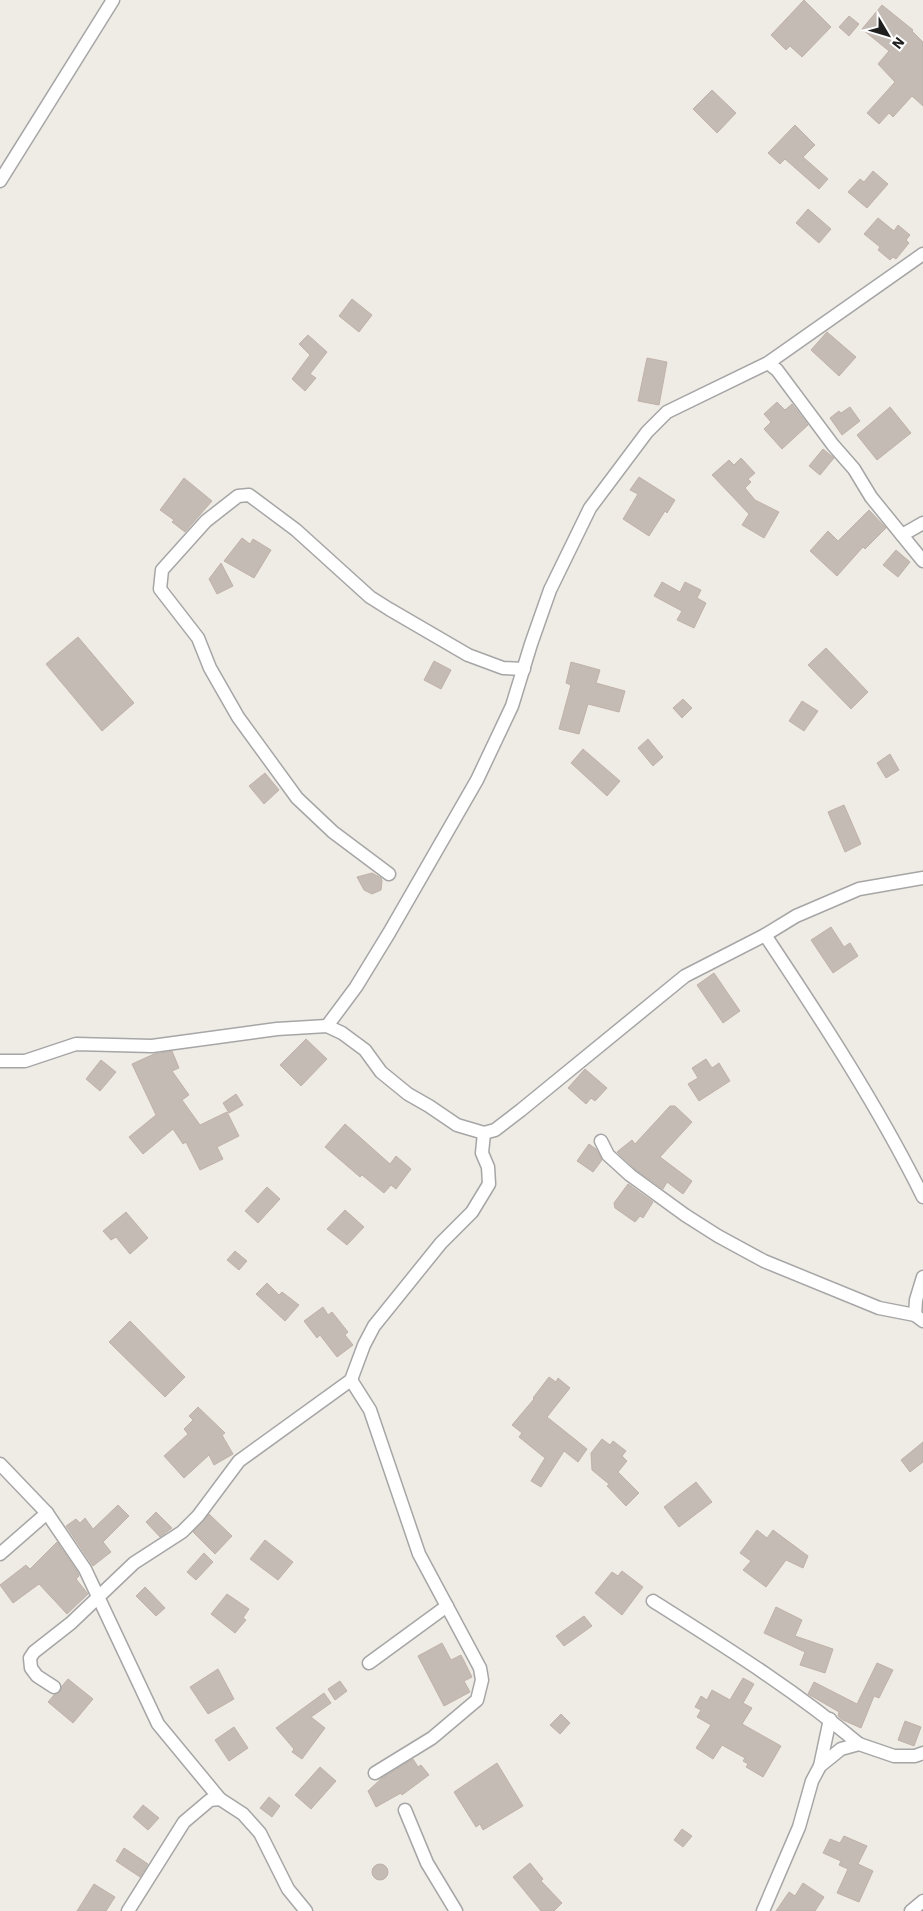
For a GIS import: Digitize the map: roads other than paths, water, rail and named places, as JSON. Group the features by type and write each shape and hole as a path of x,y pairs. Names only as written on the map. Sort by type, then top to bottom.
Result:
{"street":[{"path":"0,181 113,0"},
{"path":"327,1026 356,987 477,780 512,706 550,590 590,508 647,432 667,412 768,363 923,254"},
{"path":"768,363 777,370 833,445 854,469 871,497 923,561"},
{"path":"389,874 333,832 305,805 271,764 238,718 210,668 198,638 160,590 162,570 206,522 226,504 238,496 249,495 296,530 370,597 468,655 503,668 524,669"},
{"path":"902,535 923,523"},
{"path":"0,1061 25,1061 76,1044 152,1046 277,1029 327,1026 342,1033 365,1050 381,1072 408,1094 457,1125 484,1134 495,1130 685,976 765,935 796,916 859,888 923,878"},
{"path":"765,935 852,1070 891,1136 923,1197"},
{"path":"54,1687 37,1676 32,1668 30,1658 34,1652 71,1623 134,1563 182,1532 198,1516 239,1461 352,1380 364,1345 374,1326 441,1243 472,1212 489,1184 488,1167 482,1153 484,1134"},
{"path":"600,1141 608,1155 685,1215 718,1236 764,1261 879,1308 919,1318 916,1300 923,1277"},
{"path":"352,1380 370,1410 419,1554 480,1668 482,1680 477,1700 432,1738 375,1773"},
{"path":"0,1464 47,1513 85,1569 158,1724 220,1800 243,1814 260,1833 288,1889 306,1911"},
{"path":"0,1554 47,1513"},
{"path":"653,1600 745,1659 830,1720 859,1744 894,1756 915,1756 923,1753"},
{"path":"369,1663 447,1606"},
{"path":"763,1911 799,1827 812,1781 820,1766 830,1720"},
{"path":"820,1766 841,1749 859,1744"},
{"path":"128,1911 184,1822 210,1800 220,1800"},
{"path":"405,1810 427,1863 456,1911"},
{"path":"911,1911 923,1901"}]}
